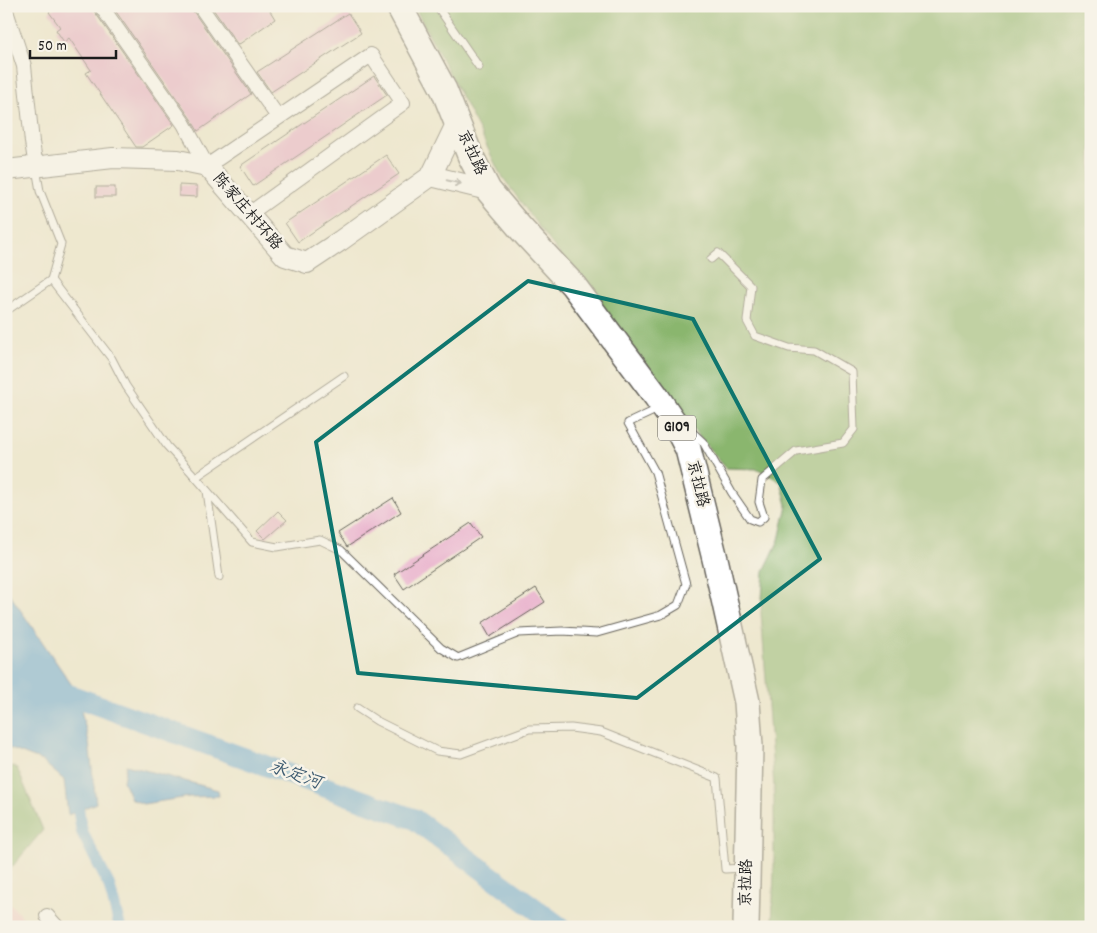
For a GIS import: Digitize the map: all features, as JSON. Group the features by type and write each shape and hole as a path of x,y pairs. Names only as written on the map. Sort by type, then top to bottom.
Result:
{"highway":[{"name":"京拉路","path":"399,6 444,90 470,155 488,190 573,285 669,415 688,449 747,702 750,746 746,927"}],"street":[{"path":"102,6 184,124 207,166 371,55 403,103 249,214"},
{"path":"200,6 278,117"},
{"path":"6,11 24,66 36,168"},
{"path":"457,122 431,176 488,190"},
{"name":"陈家庄村环路","path":"6,170 113,158 178,160 207,166 284,256 307,262 340,241 431,176"},
{"path":"47,916 57,927"}],"lane":[{"path":"437,6 479,67"},
{"path":"6,311 51,280 61,244 40,191 36,168"},
{"path":"51,280 112,360 126,386 167,446 252,542 276,547 320,540 341,550 442,648 458,658 519,633 562,630 597,633 661,615 678,605 686,584 655,472 628,423 669,415 684,424 703,442 732,493 750,519 758,522 764,517 759,502 762,480 796,451 843,443 854,429 852,372 814,350 789,348 755,336 747,321 751,286 718,253 711,259"},
{"path":"196,477 344,376"},
{"path":"207,490 219,577"},
{"path":"357,708 377,721 438,751 461,754 529,729 571,728 601,732 717,778 725,869 747,868"}],"highlighted area":[{"path":"528,281 693,319 820,559 637,698 358,673 316,442"}],"shaded area":[{"path":"6,900 13,907 31,927 6,927"}],"green space":[{"path":"414,6 1091,6 1091,927 772,927 774,787 761,613 764,571 779,540 787,505 781,482 758,469 726,468 695,432 672,398 538,226 499,172"},
{"path":"6,764 17,768 43,830 6,874"}],"water":[{"path":"6,589 76,691 89,742 96,803 68,815 64,780 42,761 6,747"},
{"path":"126,765 218,790 219,796 189,797 143,804 131,799 123,781"}],"building":[{"path":"57,6 92,6 174,125 142,147 136,147 86,73 91,70 69,38 64,42 56,30 60,27 49,12"},
{"path":"112,6 191,6 251,94 198,131"},
{"path":"211,6 267,6 275,19 238,45"},
{"path":"348,13 361,33 271,92 257,72"},
{"path":"374,76 387,95 253,186 240,166"},
{"path":"386,155 399,174 298,242 285,223"},
{"path":"179,185 197,186 197,197 179,196"},
{"path":"96,187 115,187 115,197 96,197"},
{"path":"393,498 401,512 347,547 338,533"},
{"path":"278,511 287,520 265,539 257,531"},
{"path":"471,523 481,537 404,589 394,574"},
{"path":"536,588 545,602 490,637 482,623"}],"waterway":[{"name":"永定河","path":"6,672 414,819 560,927"},
{"path":"76,796 82,832 109,885 120,927"}]}
